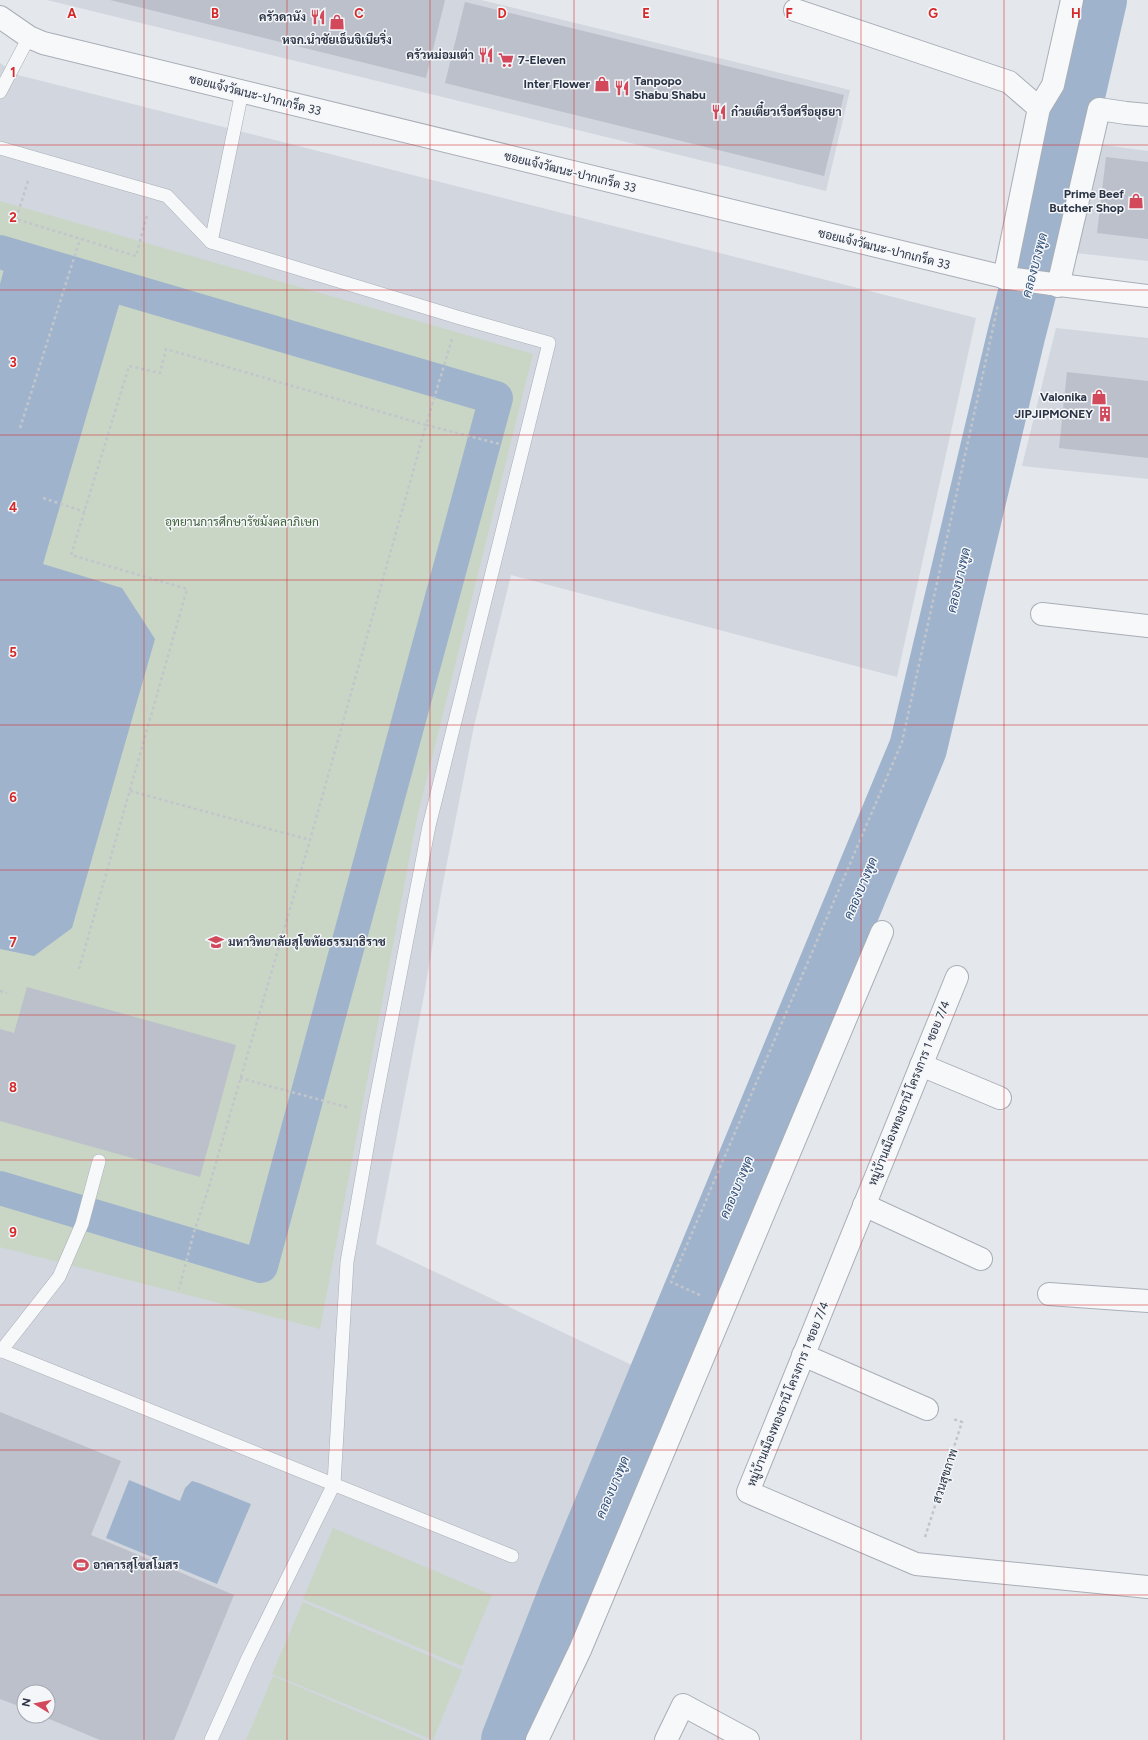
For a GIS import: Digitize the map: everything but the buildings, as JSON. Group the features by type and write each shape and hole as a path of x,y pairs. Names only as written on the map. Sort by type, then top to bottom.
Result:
{"street":[{"path":"1006,278 1039,108 1053,84 1072,0"},
{"path":"795,10 1009,82 1039,108"},
{"name":"ซอยแจ้งวัฒนะ-ปากเกร็ด 33","path":"0,17 29,37 43,43 1006,278 1148,296"},
{"path":"1055,285 1100,109 1148,115"},
{"path":"1042,614 1148,626"},
{"path":"537,1740 580,1650 882,932"},
{"name":"หมู่บ้านเมืองทองธานี โครงการ 1 ซอย 7/4","path":"957,977 748,1492 916,1564 1148,1587"},
{"path":"921,1065 1000,1098"},
{"path":"864,1205 981,1259"},
{"path":"1049,1294 1148,1301"},
{"path":"803,1356 928,1409"},
{"path":"666,1740 683,1705 748,1740"}],"lane":[{"path":"0,92 29,37"},
{"path":"211,242 242,92"},
{"path":"0,148 168,196 211,242 457,317 549,343 428,826 373,1114 347,1262 334,1484 247,1660 211,1740"},
{"path":"99,1161 82,1224 59,1278 1,1351 512,1556"}],"path":[{"path":"35,158 16,219 136,256 154,192"},
{"path":"20,428 80,239"},
{"path":"707,1299 671,1282 902,742 1006,278"},
{"path":"179,1289 194,1232 208,1190 310,840 426,425 450,346"},
{"path":"79,968 187,589 72,555 129,366 160,373 166,349 426,425 506,446"},
{"path":"43,498 84,512"},
{"path":"130,791 310,840"},
{"path":"0,991 7,993"},
{"path":"240,1078 330,1102"},
{"name":"สวนสุขภาพ","path":"916,1564 962,1422 928,1409"}],"shaded area":[{"path":"47,0 481,0 850,90 826,191"},
{"name":"มหาวิทยาลัยสุโขทัยธรรมาธิราช","path":"0,63 18,75 976,318 897,677 511,575 474,726 442,888 424,995 376,1244 634,1366 490,1740 0,1740"},
{"path":"1088,143 1148,151 1148,261 1067,252"},
{"path":"1056,328 1148,338 1148,479 1022,466"}],"green space":[{"name":"อุทยานการศึกษารัชมังคลาภิเษก","path":"0,201 533,354 417,818 320,1329 0,1247"},
{"path":"333,1528 492,1595 462,1666 303,1599"},
{"path":"303,1602 462,1670 433,1740 272,1674"},
{"path":"273,1676 425,1740 246,1740"}],"water":[{"path":"8,254 124,288 43,564 122,588 155,639 72,928 34,956 0,949 0,284"},
{"path":"129,1480 180,1501 185,1488 192,1481 251,1504 217,1584 106,1538"}],"waterway":[{"name":"คลองบางพูด","path":"510,1740 568,1592 918,748 1016,336 1061,161 1098,0"},
{"path":"0,252 496,398 261,1266 0,1188"}],"place":[{"name":"ครัวดานัง","path":"318,17"},
{"name":"หจก.นำชัยเอ็นจิเนียริ่ง","path":"337,22"},
{"name":"ครัวหม่อมเต่า","path":"486,55"},
{"name":"7-Eleven","path":"506,60"},
{"name":"Inter Flower","path":"602,84"},
{"name":"Tanpopo Shabu Shabu","path":"622,88"},
{"name":"ก๋วยเตี๋ยวเรือศรีอยุธยา","path":"719,112"},
{"name":"Prime Beef Butcher Shop","path":"1136,201"},
{"name":"Valonika","path":"1099,397"},
{"name":"JIPJIPMONEY","path":"1105,414"},
{"name":"มหาวิทยาลัยสุโขทัยธรรมาธิราช","path":"216,942"},
{"name":"อาคารสุโขสโมสร","path":"81,1565"}]}
